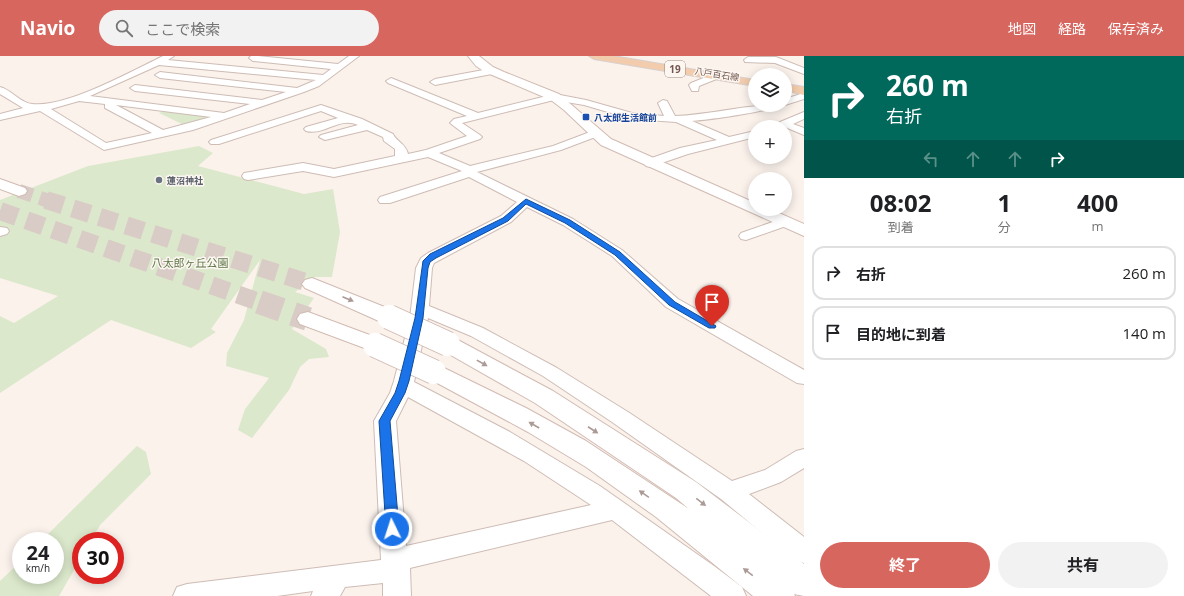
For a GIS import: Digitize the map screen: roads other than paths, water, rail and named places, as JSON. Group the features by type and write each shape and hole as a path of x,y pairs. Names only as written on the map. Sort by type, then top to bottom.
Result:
{"main road":[{"name":"八戸百石線","path":"594,56 748,80"},
{"name":"八戸百石線","path":"609,56 748,80"},
{"path":"792,87 804,89"}],"street":[{"path":"0,117 79,98 170,56"},
{"path":"103,101 128,91 200,56"},
{"path":"266,72 293,56"},
{"path":"0,90 30,108 41,107 104,146 189,128 301,90 316,84 354,56"},
{"path":"473,56 494,71 557,98 572,110 594,134 606,142 748,206"},
{"path":"242,57 340,67"},
{"path":"748,60 776,60 804,71"},
{"path":"158,62 325,78"},
{"path":"162,108 232,69"},
{"path":"435,82 494,71"},
{"path":"160,76 301,90"},
{"path":"695,89 694,85 716,76"},
{"path":"391,81 477,116"},
{"path":"128,91 188,94 264,103"},
{"path":"792,101 804,96"},
{"path":"79,98 227,116"},
{"path":"248,176 303,167 325,173 334,173 429,153 448,145 476,137 455,123 458,121 557,98 575,100 632,116 675,119 748,108"},
{"path":"103,101 162,134"},
{"path":"663,103 666,110 675,119 727,140"},
{"path":"792,107 804,112"},
{"path":"215,142 321,108 349,118 389,136 388,139 396,143 402,149 403,153 401,159"},
{"path":"792,120 804,115"},
{"path":"310,129 349,118"},
{"path":"179,141 239,125 253,130"},
{"path":"325,137 368,126"},
{"path":"792,128 804,132"},
{"path":"384,200 470,172 557,148 594,134"},
{"path":"650,163 684,151 748,136"},
{"path":"429,153 470,172 568,222 617,253 672,304 804,378"},
{"path":"0,184 19,192"},
{"path":"397,596 385,421 403,385 420,309 426,261 506,219 526,201"},
{"path":"771,216 804,231"},
{"path":"746,236 784,222"},
{"path":"312,284 448,344 544,397 686,490 804,583"},
{"path":"420,309 477,332 550,372 620,417 729,492 804,552"},
{"path":"308,319 375,345 434,372 497,404 595,460 654,501 778,596"},
{"path":"403,385 502,438 616,510 732,596"},
{"path":"729,492 773,476 804,457"},
{"path":"187,596 331,586 396,565 616,510"}],"tunnel":[{"path":"19,191 46,200"},
{"path":"46,200 312,284"},
{"path":"0,211 262,303"},
{"path":"259,302 308,319"}],"place":[{"name":"八太郎生活館前","path":"586,117"},
{"name":"蓮沼神社","path":"159,180"}],"park label":[{"name":"八太郎ヶ丘公園","path":"190,262"}]}
